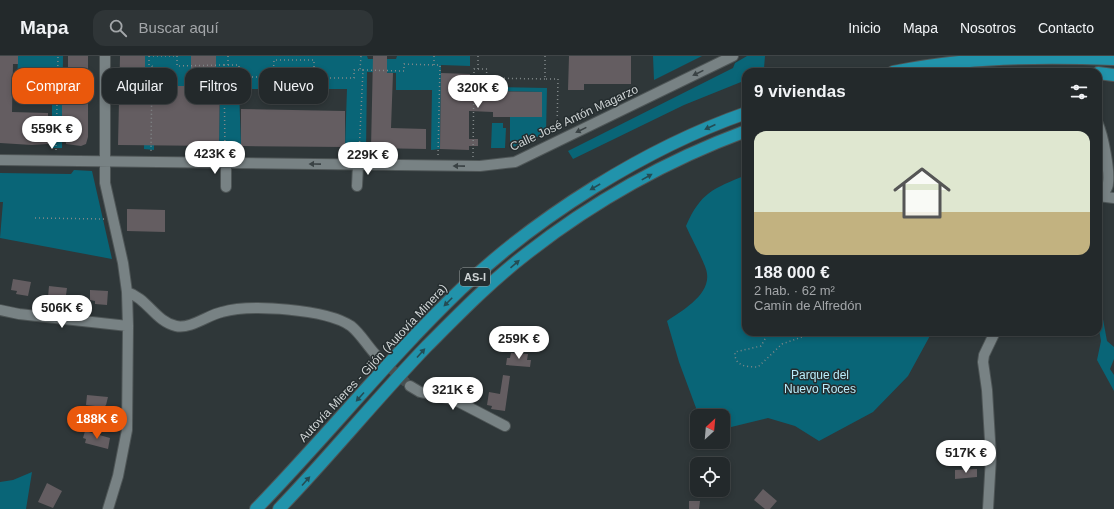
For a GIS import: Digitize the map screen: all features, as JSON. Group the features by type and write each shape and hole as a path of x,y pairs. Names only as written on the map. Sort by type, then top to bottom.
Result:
{"highway":[{"path":"1024,56 1114,59"},
{"path":"917,68 967,60 1042,56"},
{"path":"1102,74 1114,74"},
{"name":"Autovía Mieres - Gijón (Autovía Minera)","path":"256,509 289,475 414,336 462,288 517,241 586,192 656,152 728,119 742,114"},
{"name":"AS-I","path":"279,509 426,347 474,300 525,255 595,206 648,176 742,133"}],"street":[{"path":"105,56 105,183 127,292 128,326 127,430 118,476 108,509"},
{"name":"Calle José Antón Magarzo","path":"0,160 226,163 358,160 480,166 515,162 733,56"},
{"path":"1102,134 1108,183 1105,191 1102,194"},
{"path":"357,186 358,160"},
{"path":"226,163 226,187"},
{"path":"1102,196 1114,198"},
{"path":"127,292 141,298 164,320 177,326 187,326 224,311 258,307 298,311 340,321 356,331 368,348 377,356"},
{"path":"0,310 19,314 128,326"},
{"path":"988,509 991,457 987,390 983,362 984,355 993,336"},
{"path":"410,386 420,392 454,400 505,426"}],"path":[{"path":"56,150 58,56"},
{"path":"151,151 152,66 149,65 149,56 177,56 177,66 239,65 239,77 273,77 274,60 314,60 314,78 354,78 354,70 404,71 404,64 440,65 438,156"},
{"path":"228,56 228,65"},
{"path":"360,70 361,56"},
{"path":"434,56 434,65"},
{"path":"478,56 478,69"},
{"path":"545,56 545,79"},
{"path":"224,65 225,153"},
{"path":"473,157 474,69 486,69 486,78 558,79 557,130"},
{"path":"358,160 360,108 363,109 364,70"},
{"path":"35,218 106,219"},
{"path":"767,336 761,346 735,352 735,358 738,364 749,367 758,367 782,344 805,336"}],"green space":[{"path":"18,56 63,56 63,68 18,68"},
{"path":"145,56 191,56 191,62 216,56 367,56 368,59 396,59 397,56 470,56 470,66 441,65 440,149 431,150 432,90 396,90 396,73 367,72 366,153 347,152 347,147 345,147 347,89 328,89 328,68 259,68 259,89 251,89 251,68 185,68 185,86 177,86 177,68 120,68 122,62 145,61"},
{"path":"653,56 702,56 654,80"},
{"path":"747,56 765,56 764,68 742,68 742,82 684,105 573,159 568,151 733,68 735,63"},
{"path":"500,87 547,88 546,133 510,148 510,117 542,117 542,92 500,91"},
{"path":"52,104 62,104 62,148 52,148"},
{"path":"145,104 155,104 154,150 144,149"},
{"path":"220,104 240,104 241,146 237,150 219,150"},
{"path":"492,123 503,123 503,128 506,128 505,148 491,148"},
{"path":"74,170 92,171 112,259 0,238 3,202 0,202 0,173 71,174"},
{"name":"Parque del Nuevo Roces","path":"742,177 742,336 930,336 908,376 873,412 819,441 795,426 768,418 730,427 730,409 696,409 679,362 667,321 694,302 704,289 707,282 706,270 686,226 697,206 716,188"},
{"path":"1102,314 1107,341 1114,347 1114,359 1110,369 1114,375 1114,391 1097,360 1101,341"},
{"path":"32,472 26,509 0,509 0,482 13,480"}],"building":[{"path":"0,56 18,56 18,64 13,64 12,68 12,112 48,113 48,144 32,145 0,143"},
{"path":"68,56 88,56 88,68 68,68"},
{"path":"120,56 145,56 145,68 120,68"},
{"path":"191,56 216,56 216,68 191,68"},
{"path":"373,56 387,56 387,73 393,73 391,128 426,129 426,149 371,148"},
{"path":"569,56 631,56 631,84 584,84 584,90 568,90"},
{"path":"441,73 470,74 469,91 542,92 542,117 493,117 493,112 469,111 469,139 478,139 478,146 469,146 469,150 440,149"},
{"path":"177,86 185,86 185,104 220,104 219,146 118,145 119,104 177,104"},
{"path":"62,104 88,104 88,137 86,144 81,146 66,144 65,130 62,129"},
{"path":"241,109 345,111 345,147 241,146"},
{"path":"127,209 165,210 165,232 127,231"},
{"path":"13,279 31,282 28,296 16,294 17,291 11,290"},
{"path":"49,286 67,288 65,302 53,301 53,297 48,297"},
{"path":"90,290 108,291 107,305 95,304 95,301 90,300"},
{"path":"511,353 528,354 527,360 531,360 530,367 506,365 507,358 510,358"},
{"path":"503,375 510,376 505,411 491,409 492,406 487,405 489,392 500,394"},
{"path":"87,395 108,397 106,405 104,407 86,405"},
{"path":"85,431 110,438 108,449 85,443 86,439 83,438"},
{"path":"977,469 977,477 955,479 955,470"},
{"path":"47,483 62,491 53,508 38,502"},
{"path":"763,489 777,501 770,509 765,509 754,500"},
{"path":"689,501 700,501 699,509 689,509"}],"tunnel":[{"path":"377,356 410,386"}]}
